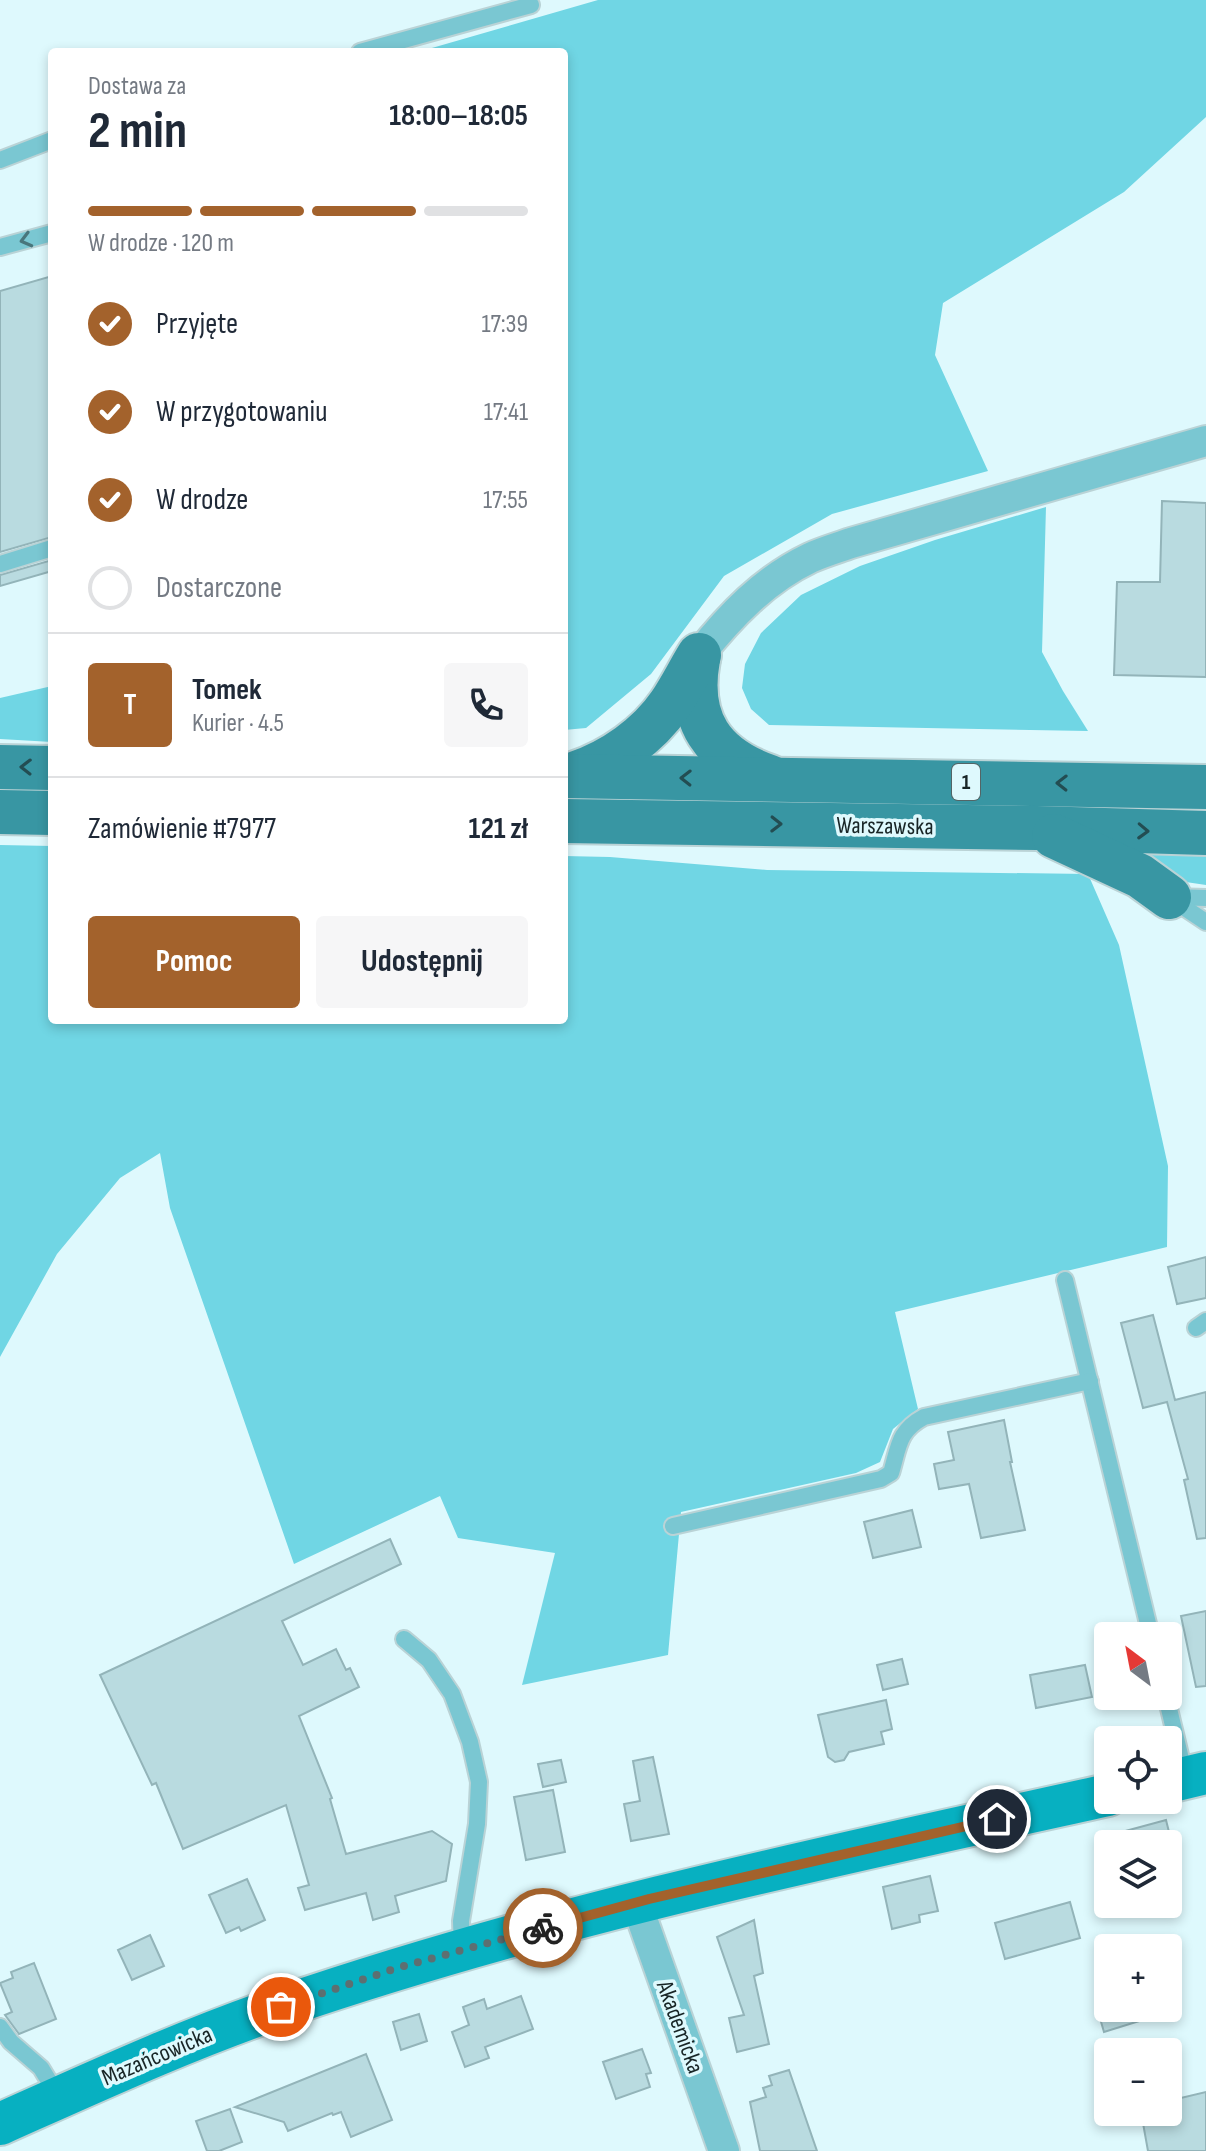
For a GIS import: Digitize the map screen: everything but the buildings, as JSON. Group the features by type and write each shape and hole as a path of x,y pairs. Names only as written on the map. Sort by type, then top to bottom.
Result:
{"main road":[{"path":"568,775 606,760 642,735 669,705 699,655"},
{"path":"699,655 695,702 700,719 712,739 728,756 747,769 769,777 792,779"},
{"path":"0,767 48,768"},
{"name":"Warszawska","path":"568,776 1206,787"},
{"path":"0,812 48,813"},
{"name":"Warszawska","path":"568,821 1206,833"},
{"path":"1037,828 1188,897"}],"street":[{"path":"699,655 749,599 778,577 810,559 851,543 1206,441"},
{"name":"Mazańcowicka","path":"0,2124 165,2051 397,1968 636,1902 1094,1798"},
{"name":"Akademicka","path":"636,1902 724,2151"}],"lane":[{"path":"375,48 531,5"},
{"path":"0,160 48,142"},
{"path":"0,247 48,234"},
{"path":"0,564 48,549"},
{"path":"1188,897 1206,922"},
{"path":"1065,1280 1148,1622"},
{"path":"673,1526 881,1479 891,1473 908,1425 924,1417 1090,1381"},
{"path":"404,1639 429,1660 452,1694 470,1742 479,1782 477,1824 461,1921 462,1951"},
{"path":"1170,1710 1187,1778"},
{"path":"0,2027 11,2042 41,2068 59,2098"}],"shaded area":[{"path":"598,0 1206,0 1206,117 1124,192 943,303 935,355 988,471 832,514 724,576 651,674 586,728 568,730 568,48 432,48"},
{"path":"1046,507 1042,652 1088,731 769,725 751,709 742,688 745,664 761,633 801,595 860,566"},
{"path":"48,687 48,742 0,739 0,698"},
{"path":"0,845 48,846 48,1024 568,1024 568,856 767,870 1088,874 1119,945 1168,1166 1167,1247 895,1312 918,1409 893,1429 880,1462 856,1473 681,1512 668,1655 522,1685 555,1553 458,1538 440,1496 294,1564 170,1208 160,1153 120,1178 57,1254 0,1357"},
{"path":"1115,847 1206,848 1206,885 1179,881"}],"way so far":[{"path":"281,2007 397,1968 543,1928"}],"route":[{"path":"543,1928 649,1899 997,1819"}]}
